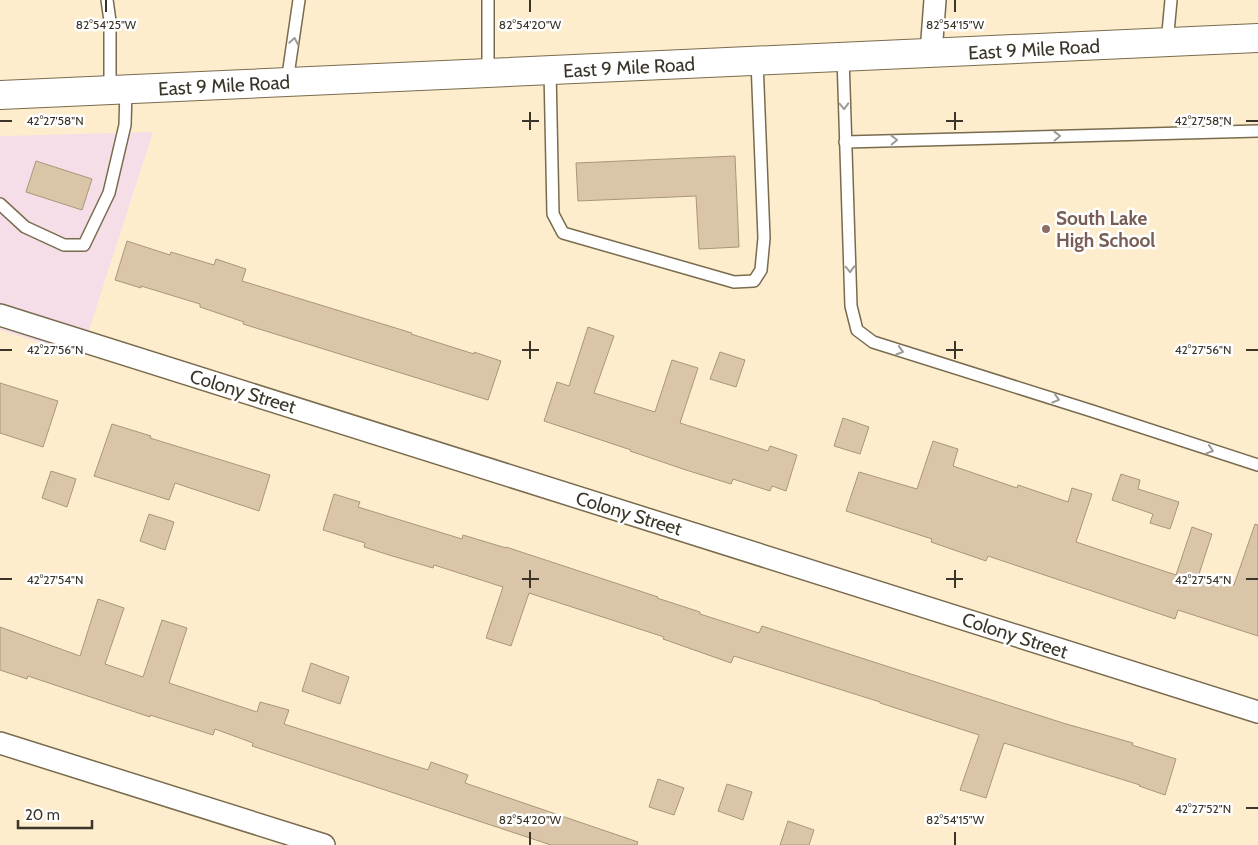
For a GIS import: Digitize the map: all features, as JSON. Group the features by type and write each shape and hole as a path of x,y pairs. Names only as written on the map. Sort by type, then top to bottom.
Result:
{"main road":[{"name":"East 9 Mile Road","path":"0,96 1258,38"}],"street":[{"path":"931,53 935,0"},
{"name":"Colony Street","path":"0,315 1258,712"},
{"path":"0,743 324,845"}],"lane":[{"path":"0,204 25,227 64,245 84,245 108,193 125,125 118,90 107,0"},
{"path":"288,82 299,0"},
{"path":"488,0 488,73"},
{"path":"1167,43 1171,0"},
{"path":"843,57 851,306 857,330 873,342 1258,465"},
{"path":"550,70 553,214 563,233 734,282 744,282 754,281 761,270 764,238 757,61"},
{"path":"845,142 1258,131"}],"shaded area":[{"path":"153,132 81,355 0,330 0,136"}],"building":[{"path":"735,156 739,247 699,249 696,196 578,201 576,163"},
{"path":"36,161 92,179 82,210 26,192"},
{"path":"127,241 170,255 171,252 214,265 216,259 246,269 242,281 501,361 488,400 243,324 244,322 200,307 200,304 115,280"},
{"path":"588,327 614,336 594,393 655,412 672,360 698,368 680,423 768,451 770,446 797,455 786,491 772,486 770,491 733,479 731,484 544,421 557,382 569,386"},
{"path":"720,352 745,360 736,387 710,379"},
{"path":"0,383 58,401 43,447 0,433"},
{"path":"843,418 869,427 860,454 834,446"},
{"path":"112,424 151,436 150,438 270,475 259,511 175,483 169,500 94,476"},
{"path":"933,441 958,449 953,466 1017,488 1018,485 1068,502 1072,488 1092,494 1076,542 1176,575 1192,527 1212,534 1199,574 1234,585 1255,524 1258,525 1258,636 1178,610 1175,619 988,556 986,561 931,542 932,539 846,511 859,472 917,489"},
{"path":"51,471 76,479 67,507 42,498"},
{"path":"1121,474 1140,480 1138,489 1179,502 1170,529 1150,523 1153,514 1112,500"},
{"path":"334,494 360,502 358,507 462,539 463,535 506,547 658,597 700,612 700,614 759,633 762,626 1063,723 1133,743 1132,745 1176,759 1165,795 1140,785 1004,743 986,798 960,790 979,735 734,656 731,663 663,639 664,637 529,593 511,646 486,638 503,587 434,565 433,568 389,555 364,547 365,543 323,530"},
{"path":"149,514 174,522 165,550 140,541"},
{"path":"98,599 124,608 105,664 143,677 162,620 187,628 169,683 257,712 260,702 289,710 284,724 428,770 431,762 468,775 465,783 638,842 637,845 551,845 252,746 253,743 215,729 213,735 150,715 150,717 28,676 27,679 0,670 0,627 80,656"},
{"path":"311,663 349,677 340,704 302,691"},
{"path":"658,779 684,788 674,815 649,807"},
{"path":"727,784 752,792 743,820 718,811"},
{"path":"788,821 814,830 809,845 780,845"}],"place":[{"name":"South Lake High School","path":"1046,229"}]}
